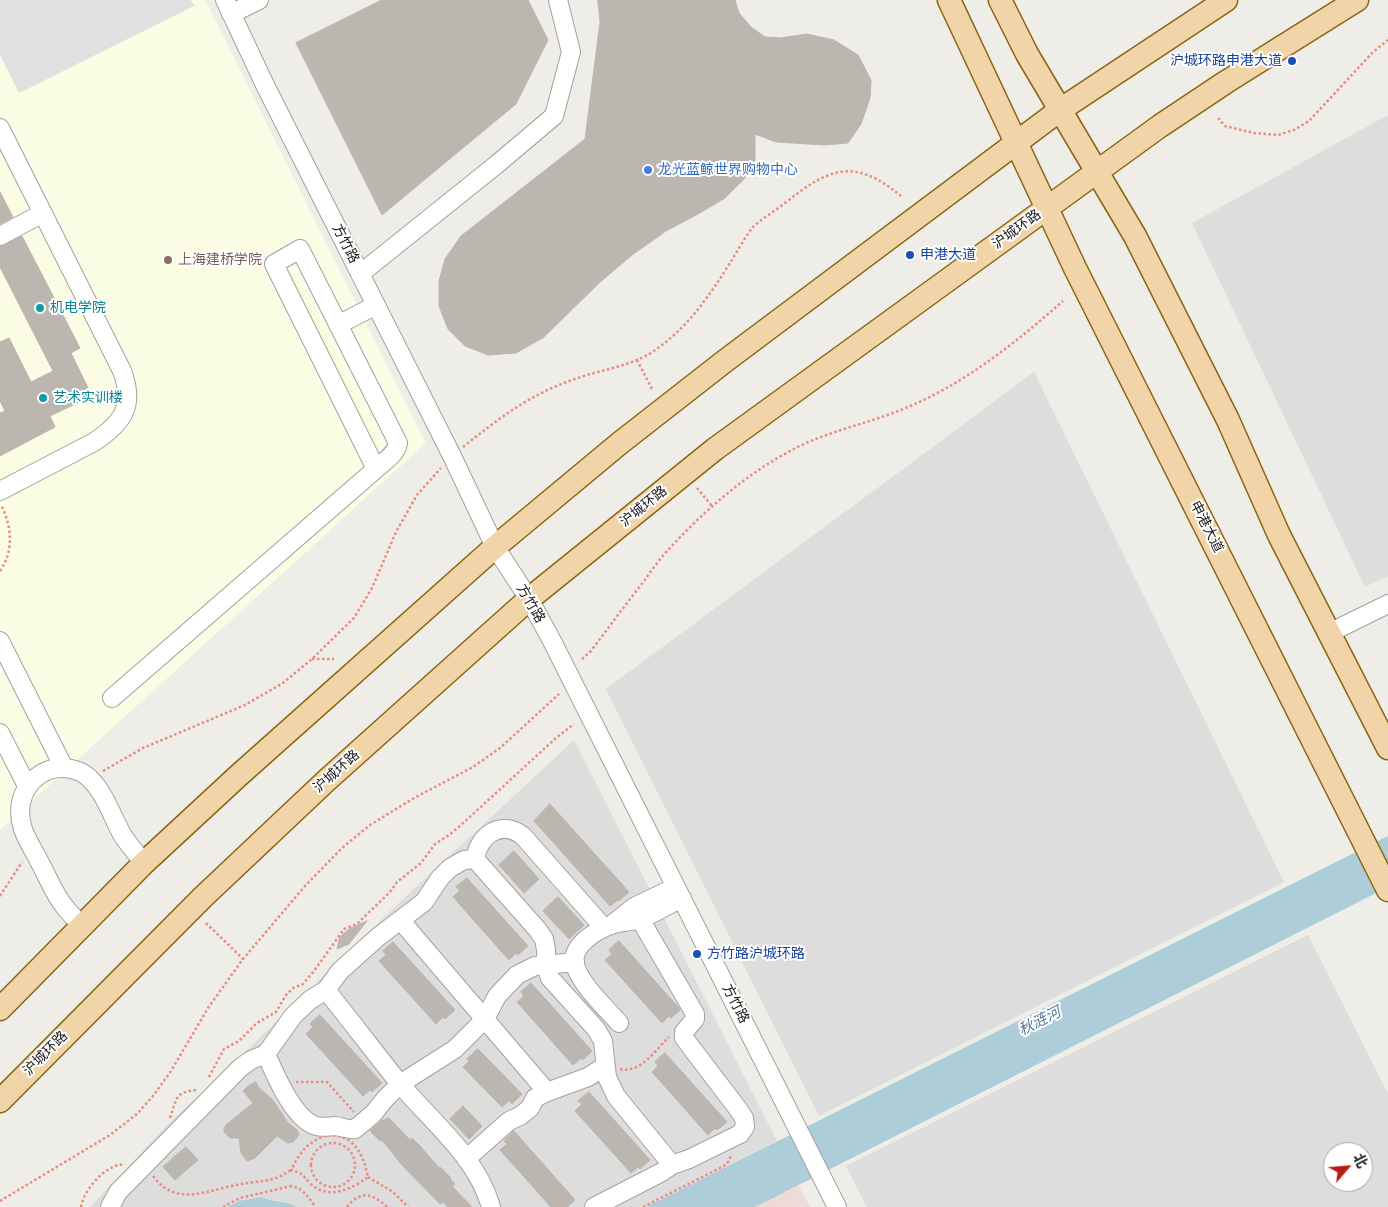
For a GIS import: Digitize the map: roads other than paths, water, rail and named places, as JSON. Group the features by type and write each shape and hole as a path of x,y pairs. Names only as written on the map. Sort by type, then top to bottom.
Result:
{"main road":[{"name":"申港大道","path":"949,0 1047,208 1388,890"},
{"path":"1000,0 1027,54 1135,236 1228,420 1279,535 1388,748"},
{"path":"0,1009 144,863 348,677 495,547 620,443 725,361 1060,110 1226,0"},
{"name":"沪城环路","path":"0,1101 203,897 327,780 529,600 716,449 1160,126 1357,0"}],"street":[{"path":"228,7 259,0"},
{"path":"360,274 554,116 570,52 558,0"},
{"name":"方竹路","path":"228,7 264,83 452,456 495,547 551,639 838,1207"},
{"path":"0,128 122,371 129,395 118,422 109,432 1,498"},
{"path":"0,236 43,213"},
{"path":"112,698 394,454 397,449 398,444 300,249 274,264 376,468"},
{"path":"338,325 376,305"},
{"path":"1329,633 1388,604"},
{"path":"0,641 64,768"},
{"path":"0,733 27,786"},
{"path":"82,926 64,906 23,831 20,810 21,799 27,786 42,773 52,769 64,768 75,770 87,776 96,786 124,837 144,863"},
{"path":"475,859 476,852 485,836 502,829 514,829 523,836 609,926"},
{"path":"110,1207 118,1192 240,1068 251,1060 266,1054 293,1016 310,1000 326,990 346,966 386,930 401,921 424,902 440,878 450,868 464,860 475,859"},
{"path":"475,859 538,929 544,940 546,965 550,978 596,1029 603,1041 607,1077 616,1096 672,1165"},
{"path":"609,926 640,919 679,892"},
{"path":"619,1023 581,976 575,962 576,952 586,939 609,926 634,907 679,892"},
{"path":"594,1207 672,1165 689,1159 740,1134 745,1127 744,1118 684,1038 684,1032 695,1019 694,1014 640,919"},
{"path":"401,921 547,1092"},
{"path":"266,1054 279,1082 295,1108 309,1123 317,1126 355,1129 400,1084 455,1050 485,1018 497,996 518,975 535,966 575,962"},
{"path":"326,990 400,1084 466,1159 480,1179 490,1207"},
{"path":"466,1159 509,1121 520,1116 530,1108 535,1098 588,1077 605,1066"}],"water":[{"name":"秋涟河","path":"1388,836 1388,887 755,1207 646,1207"},
{"path":"261,1197 288,1203 296,1207 227,1207 239,1201"}],"place":[{"name":"沪城环路申港大道","path":"1292,61"},
{"name":"龙光蓝鲸世界购物中心","path":"648,170"},
{"name":"申港大道","path":"910,255"},
{"name":"上海建桥学院","path":"168,260"},
{"name":"机电学院","path":"40,308"},
{"name":"艺术实训楼","path":"43,398"},
{"name":"方竹路沪城环路","path":"697,954"}]}
